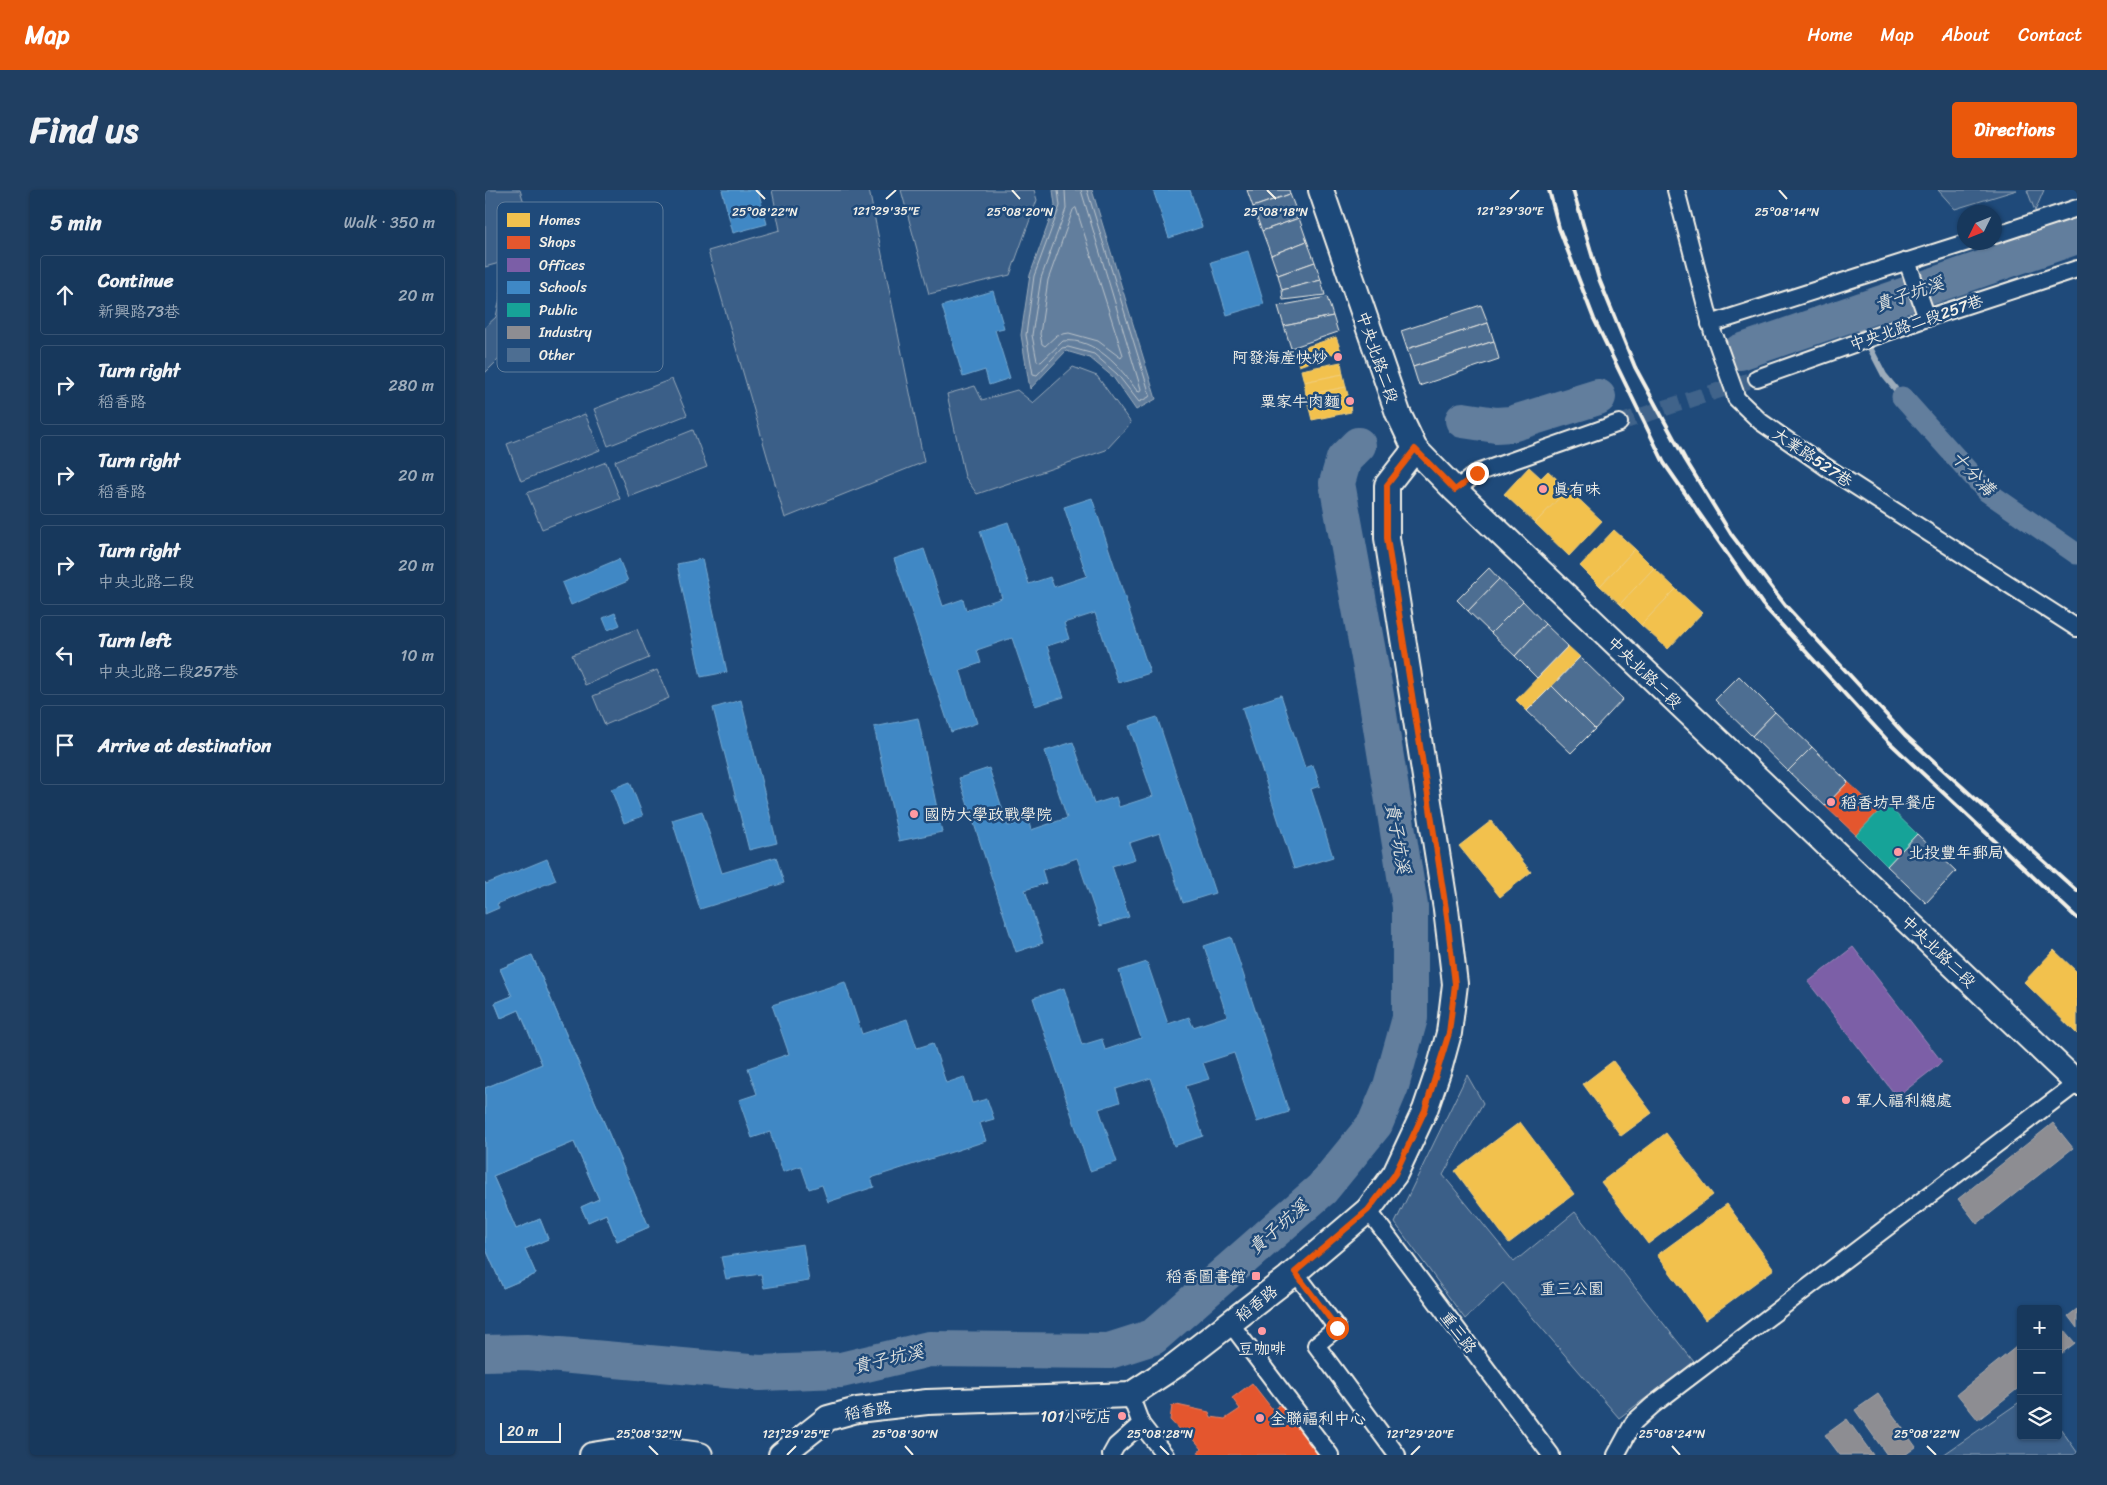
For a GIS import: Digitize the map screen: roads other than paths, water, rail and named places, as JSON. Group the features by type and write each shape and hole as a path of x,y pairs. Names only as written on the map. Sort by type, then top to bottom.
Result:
{"street":[{"name":"中央北路二段","path":"1321,190 1398,413 1415,449 1455,490 2077,1083"},
{"name":"大業路527巷","path":"1676,190 1713,330 1736,398 1761,422 1826,467 2077,628"},
{"path":"2002,232 2077,208"},
{"path":"1713,330 1957,246"},
{"path":"1907,262 1927,318"},
{"name":"中央北路二段257巷","path":"1757,378 1927,318 2077,270"},
{"path":"1455,490 1477,473 1619,423"},
{"name":"稻香路","path":"781,1455 828,1418 857,1410 927,1402 1130,1395 1173,1367 1295,1272 1368,1210 1395,1174 1425,1110 1449,1033 1455,984 1446,909 1387,538 1387,485 1415,449"},
{"path":"1616,1455 1634,1422 1653,1405 2077,1083"},
{"name":"重三路","path":"1368,1210 1551,1455"},
{"path":"1295,1272 1337,1328 1316,1345 1397,1455"},
{"path":"1230,1323 1330,1455"},
{"path":"1130,1395 1141,1424 1165,1455"},
{"path":"1111,1455 1116,1446 1141,1424"},
{"path":"592,1455 656,1449 700,1455"}],"water":[{"path":"1053,190 1092,190 1156,399 1136,410 1113,377 1090,358 1066,351 1030,389 1021,335 1030,275 1055,205"}],"waterway":[{"name":"貴子坑溪","path":"1740,352 2077,236"},
{"path":"1852,313 1884,375 1902,397"},
{"name":"貴子坑溪","path":"1463,420 1496,425 1511,424 1598,397"},
{"name":"十分溝","path":"1902,397 1986,491 2077,554"},
{"name":"貴子坑溪","path":"485,1353 527,1352 760,1373 841,1370 929,1349 1109,1351 1153,1337 1322,1189 1375,1124 1391,1086 1410,1018 1410,906 1375,690 1337,483 1344,459 1358,445"},
{"path":"1319,1191 1325,1197 1328,1196"}],"tunnel":[{"path":"1619,423 1757,378"}],"railway":[{"path":"1549,190 1559,228 1594,319 1664,463 1763,605 1888,741 2077,918"},
{"path":"1573,190 1599,279 1635,367 1685,459 1731,534 1786,606 1905,735 2077,891"}],"place":[{"name":"阿發海產快炒","path":"1338,357"},
{"name":"粟家牛肉麵","path":"1350,401"},
{"name":"真有味","path":"1543,489"},
{"name":"稻香坊早餐店","path":"1831,802"},
{"name":"國防大學政戰學院","path":"914,814"},
{"name":"北投豐年郵局","path":"1898,852"},
{"name":"軍人福利總處","path":"1846,1100"},
{"name":"稻香圖書館","path":"1256,1276"},
{"name":"豆咖啡","path":"1262,1331"},
{"name":"101小吃店","path":"1122,1416"},
{"name":"全聯福利中心","path":"1260,1418"}],"park label":[{"name":"重三公園","path":"1572,1288"}]}
